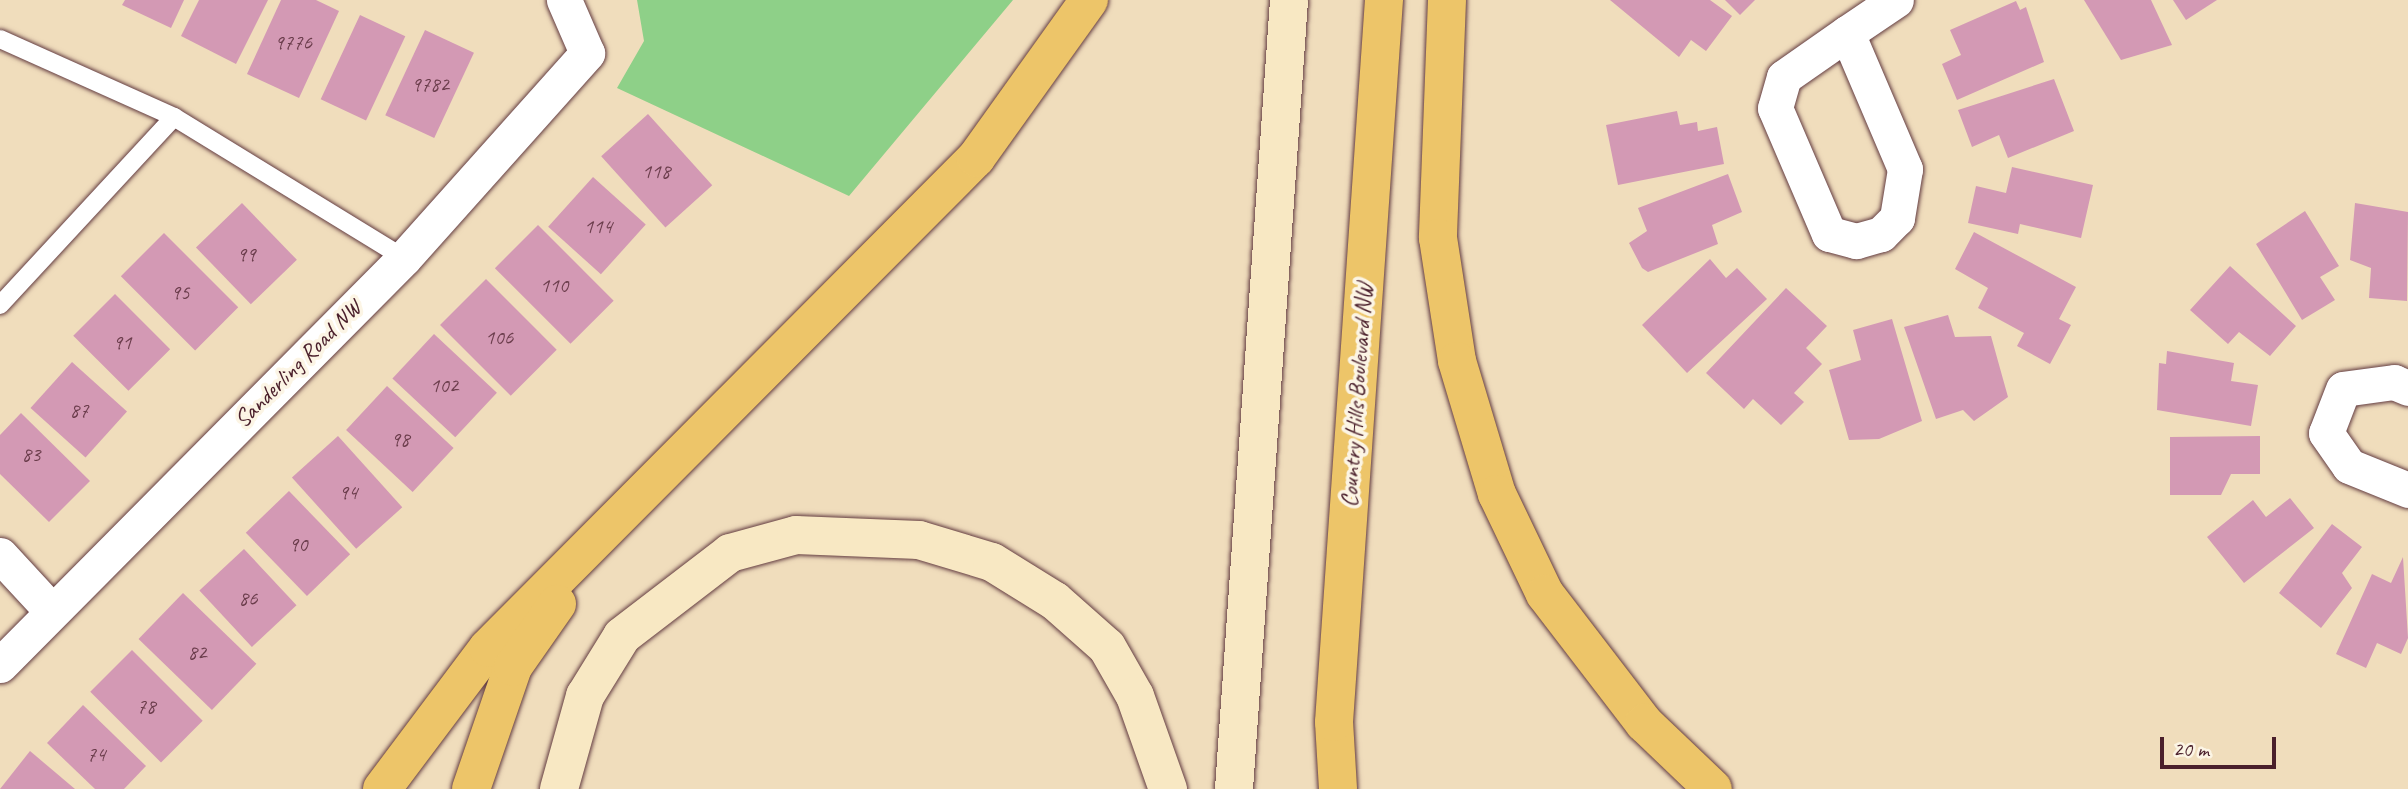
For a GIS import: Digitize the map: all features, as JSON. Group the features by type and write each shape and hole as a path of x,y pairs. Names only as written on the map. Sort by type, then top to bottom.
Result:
{"main road":[{"path":"382,789 488,648 625,508 816,325 976,158 1089,0"},
{"path":"1234,789 1289,0"},
{"name":"Country Hills Boulevard NW","path":"1328,789 1384,0"},
{"path":"1447,0 1438,238 1457,360 1497,494 1545,594 1644,723 1713,789"},
{"path":"471,789 513,667 625,508"},
{"path":"559,789 585,696 622,636 730,553 796,535 919,540 992,562 1055,601 1107,647 1135,696 1168,789"},
{"path":"1334,722 1338,789"}],"street":[{"name":"Sanderling Road NW","path":"0,665 51,610 404,258 587,53 564,0"},
{"path":"1847,33 1905,169 1897,218 1881,234 1856,241 1829,234 1775,108 1784,77 1847,33 1896,0"},
{"path":"2408,388 2394,382 2343,389 2326,433 2349,466 2408,491"},
{"path":"0,555 51,610"}],"lane":[{"path":"0,39 174,117 404,258"},
{"path":"0,305 174,117"}],"green space":[{"path":"637,0 1013,0 849,196 617,88 644,41"}],"building":[{"path":"125,0 184,0 171,28 122,5"},
{"path":"199,0 268,0 236,64 181,36"},
{"path":"281,0 316,0 339,11 299,98 247,74"},
{"path":"1610,0 1710,0 1732,16 1706,51 1691,40 1679,57"},
{"path":"1725,0 1755,0 1740,15"},
{"path":"2084,0 2151,0 2172,45 2121,60"},
{"path":"2173,0 2217,0 2186,20"},
{"path":"2016,1 2020,10 2026,7 2044,62 1957,100 1942,64 1961,55 1950,30"},
{"path":"360,15 405,36 366,120 321,99"},
{"path":"425,30 474,53 434,138 385,115"},
{"path":"2054,79 2074,131 2008,158 1999,135 1972,147 1958,110"},
{"path":"1677,111 1680,125 1697,122 1698,131 1717,127 1724,164 1618,185 1606,125"},
{"path":"648,114 712,185 665,227 601,156"},
{"path":"2012,167 2093,185 2081,238 2020,224 2018,234 1968,223 1976,186 2006,193"},
{"path":"1728,174 1742,212 1712,225 1718,244 1648,272 1642,268 1629,243 1647,231 1638,208"},
{"path":"593,177 646,225 601,274 548,227"},
{"path":"242,203 297,260 251,304 196,247"},
{"path":"2355,203 2408,212 2407,301 2369,298 2371,268 2350,260"},
{"path":"2305,211 2339,266 2320,277 2335,300 2302,320 2256,244"},
{"path":"538,225 614,301 571,344 495,268"},
{"path":"1974,232 2076,287 2059,319 2071,325 2050,364 2017,346 2024,333 1978,308 1988,288 1955,269"},
{"path":"164,233 238,307 195,350 121,276"},
{"path":"1710,259 1726,278 1737,268 1767,299 1687,373 1642,325"},
{"path":"2230,266 2296,326 2270,356 2239,332 2228,344 2190,310"},
{"path":"486,279 557,350 511,396 440,325"},
{"path":"1786,288 1827,326 1806,348 1822,364 1794,393 1804,402 1781,425 1753,399 1744,409 1706,373"},
{"path":"115,294 170,349 128,391 73,336"},
{"path":"1948,315 1955,337 1991,336 2008,397 1974,421 1963,410 1936,419 1904,327"},
{"path":"1892,319 1922,421 1879,439 1849,440 1829,370 1861,360 1853,330"},
{"path":"434,334 497,393 455,437 392,379"},
{"path":"2167,351 2234,363 2231,381 2258,385 2251,426 2157,410 2159,363 2166,364"},
{"path":"72,362 127,412 86,458 31,408"},
{"path":"387,386 454,448 413,492 346,430"},
{"path":"21,413 90,481 49,522 0,474 0,435"},
{"path":"338,436 402,507 356,549 292,477"},
{"path":"2260,436 2260,474 2231,474 2221,495 2170,495 2170,437"},
{"path":"289,491 350,554 307,596 246,533"},
{"path":"2290,498 2314,528 2244,583 2207,537 2253,500 2266,517"},
{"path":"2332,524 2362,547 2342,573 2352,588 2321,628 2279,593"},
{"path":"244,549 297,605 252,647 199,591"},
{"path":"2403,557 2408,638 2401,654 2377,643 2366,668 2336,654 2372,574 2391,583"},
{"path":"183,593 256,664 212,710 139,639"},
{"path":"132,650 203,721 161,762 90,692"},
{"path":"83,705 146,766 124,789 95,789 47,743"},
{"path":"30,751 75,789 0,789"}]}
